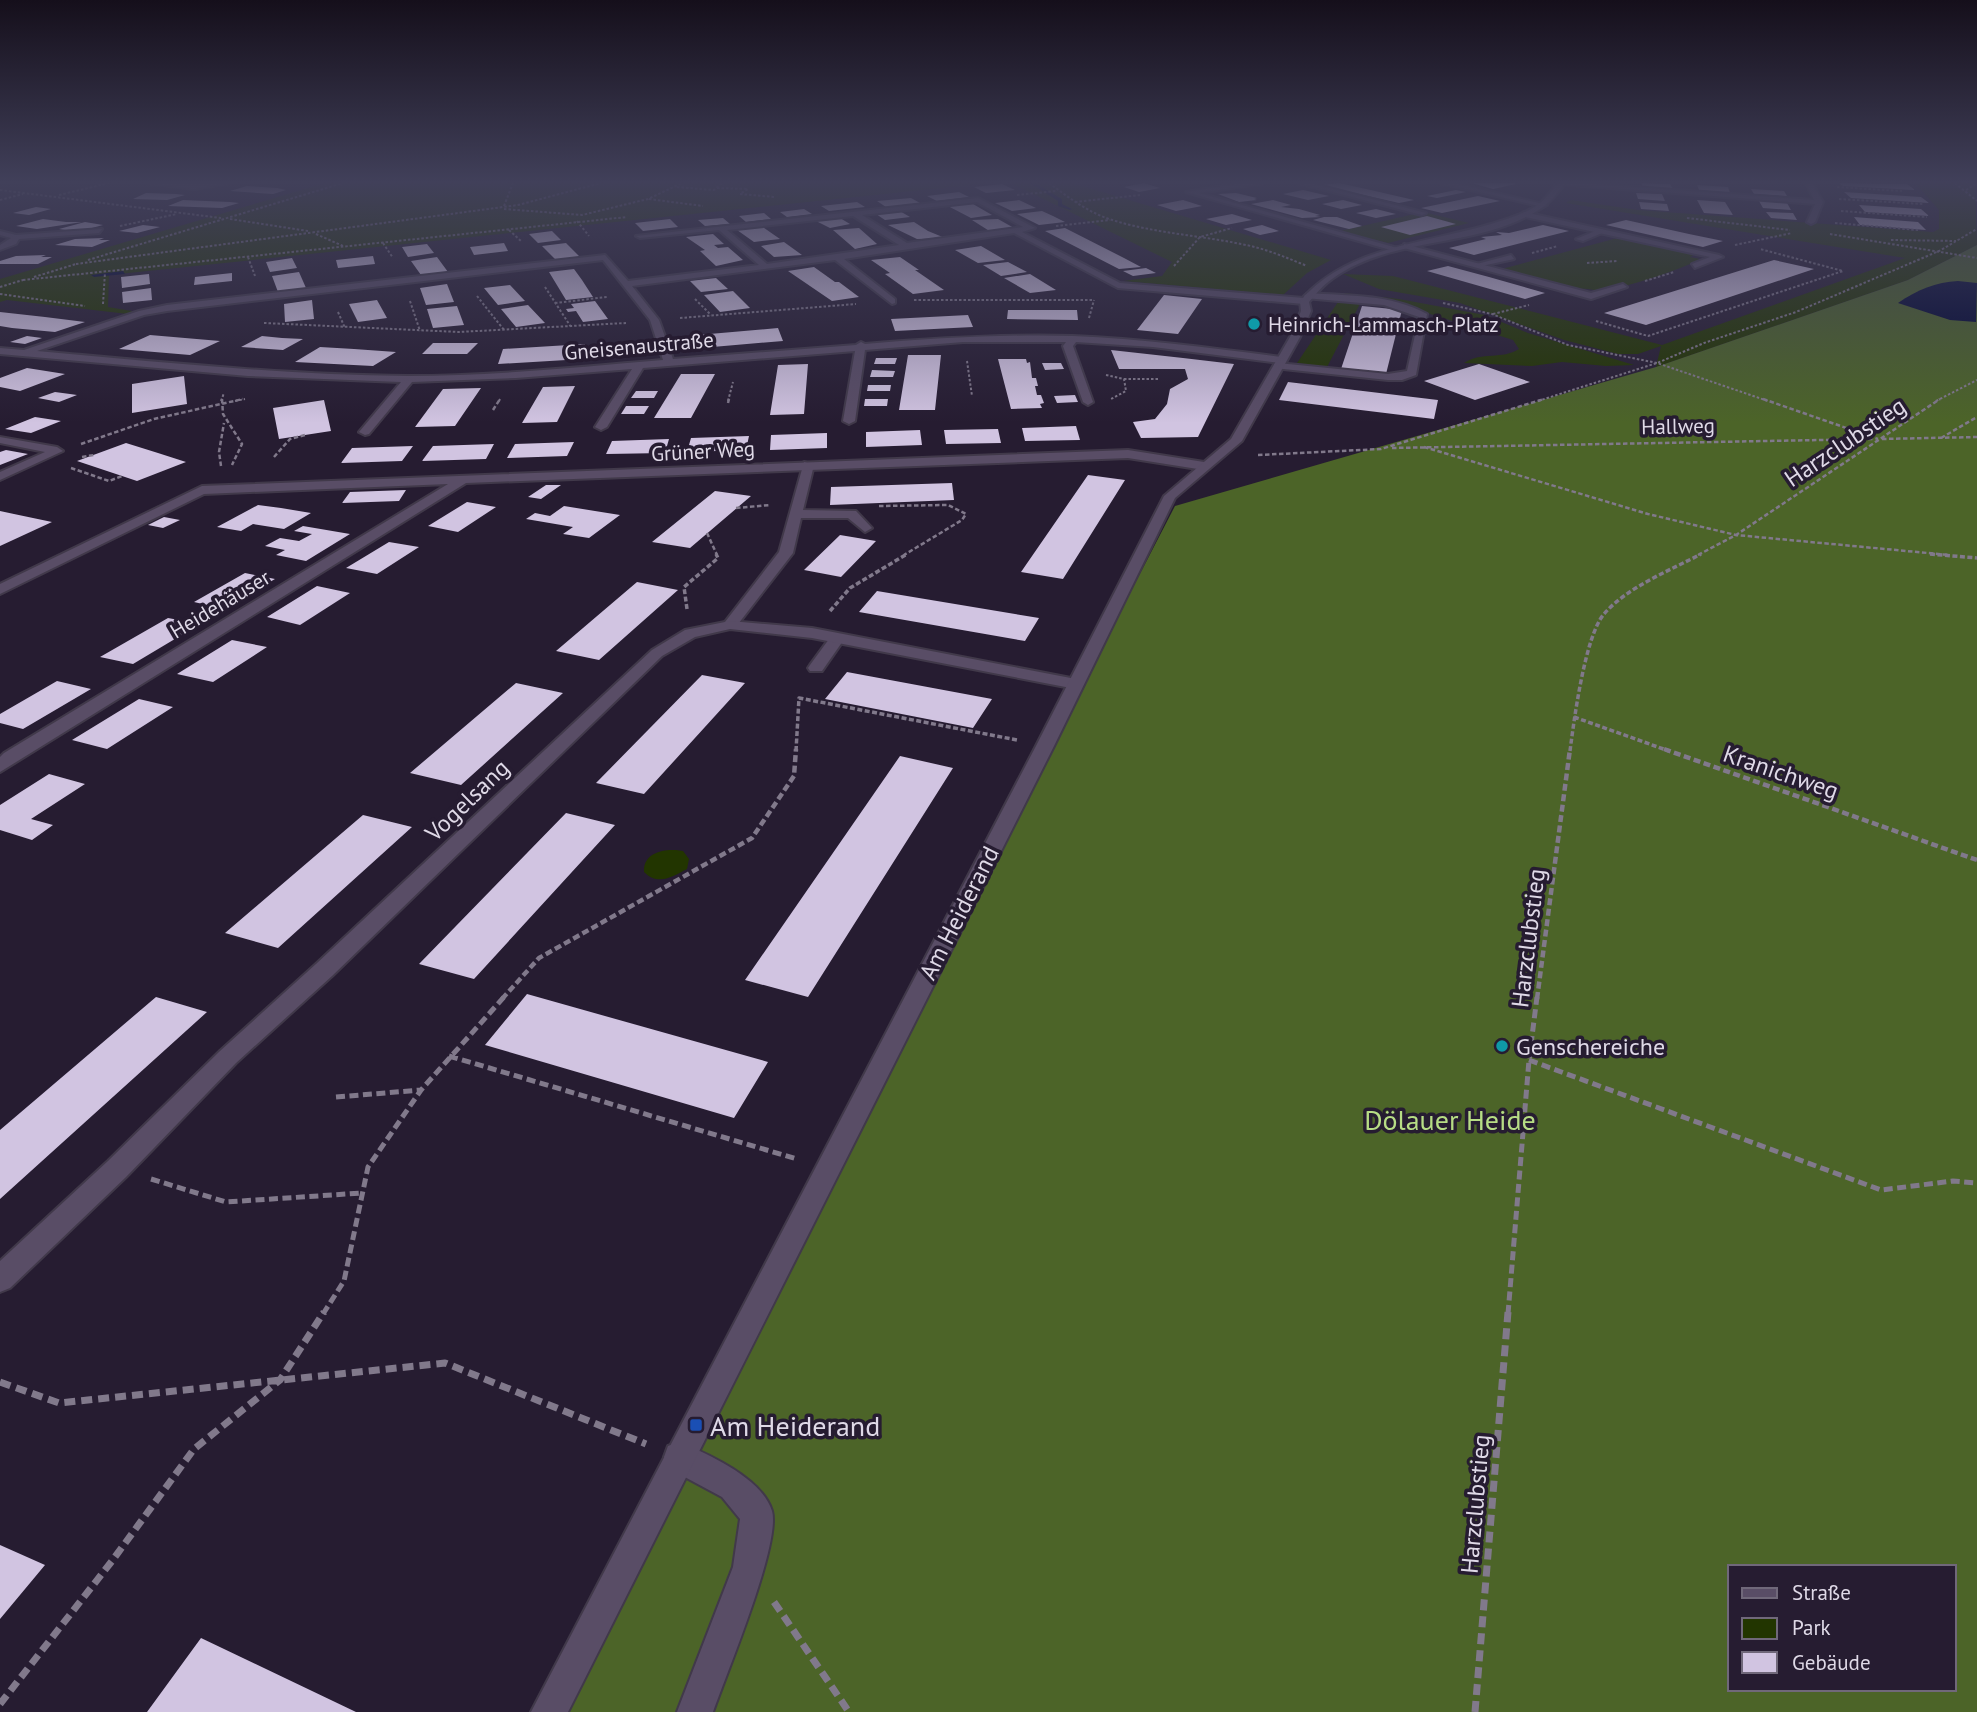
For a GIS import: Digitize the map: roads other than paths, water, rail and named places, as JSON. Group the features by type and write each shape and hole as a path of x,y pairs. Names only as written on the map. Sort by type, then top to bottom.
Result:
{"street":[{"path":"0,360 142,313 167,308 557,263"},
{"path":"609,263 654,320 669,363"},
{"path":"761,263 766,267"},
{"path":"626,284 798,263"},
{"path":"843,263 892,301"},
{"path":"1076,263 1118,285 1306,298"},
{"path":"1280,363 1306,312 1306,298 1330,274 1353,263"},
{"path":"1468,263 1591,296 1623,287"},
{"path":"1477,265 1486,263"},
{"path":"1695,265 1701,263"},
{"name":"Gneisenaustraße","path":"0,351 248,373 409,379 639,366 861,345 962,339 1073,339 1153,344 1388,377 1402,377 1412,373 1424,316 1416,310 1400,305 1306,298"},
{"path":"1073,339 1068,346 1088,402"},
{"path":"849,421 861,345"},
{"name":"Am Heiderand","path":"549,1712 1045,746 1170,496 1236,441 1280,363"},
{"path":"601,427 639,366"},
{"path":"365,432 409,379"},
{"path":"0,440 57,451 0,477"},
{"name":"Grüner Weg","path":"0,590 202,489 1128,454 1212,462"},
{"path":"730,625 786,553 808,465"},
{"name":"Heidehäuser","path":"0,767 10,757 464,480"},
{"path":"796,514 851,514 865,528"},
{"name":"Vogelsang","path":"0,1279 117,1169 228,1057 324,971 657,653 690,633 730,625 812,633 1076,684"},
{"path":"816,668 836,638"},
{"path":"679,1457 733,1486 757,1514 749,1567 695,1712"}],"water":[{"path":"1958,281 1977,283 1976,322 1950,320 1898,303 1927,288"}],"waterway":[{"path":"94,275 123,273"}],"place":[{"name":"Heinrich-Lammasch-Platz","path":"1254,324"},
{"name":"Genschereiche","path":"1502,1046"},
{"name":"Am Heiderand","path":"696,1425"}],"park label":[{"name":"Dölauer Heide","path":"1450,1119"}]}
